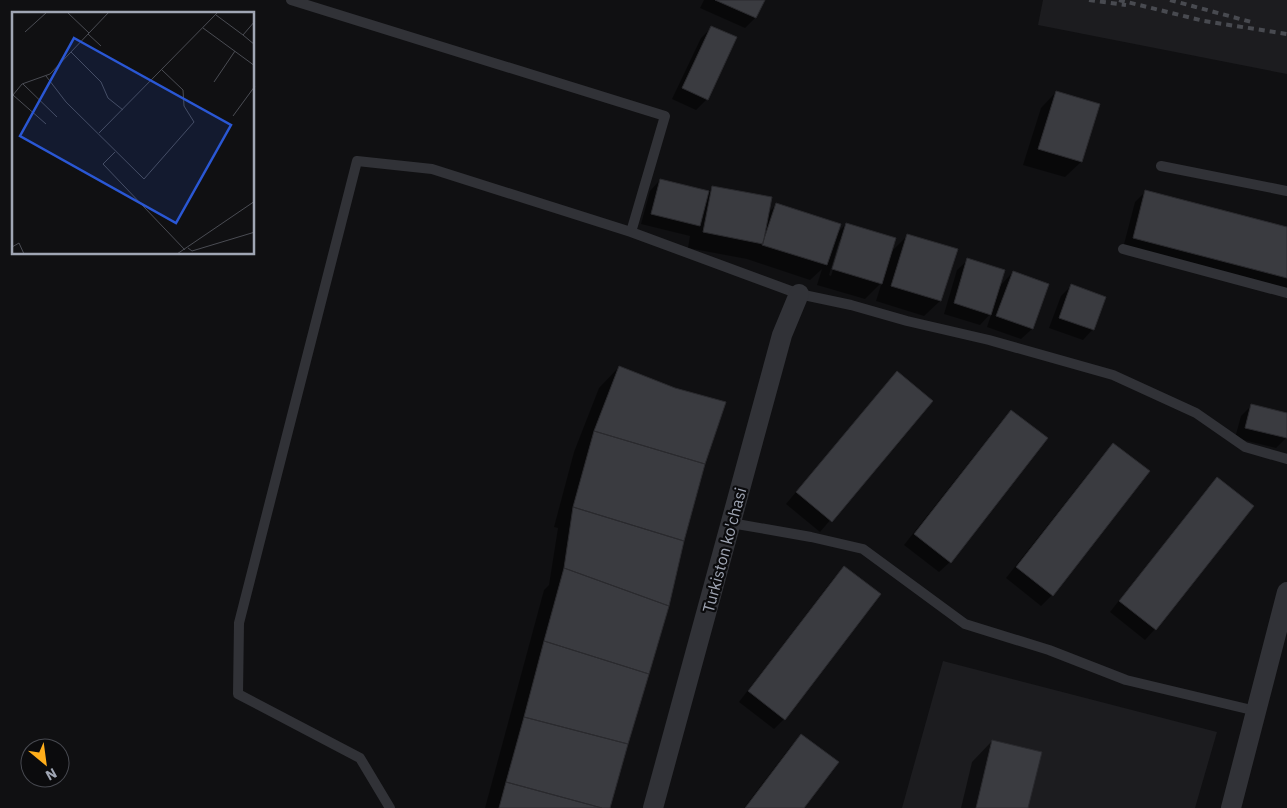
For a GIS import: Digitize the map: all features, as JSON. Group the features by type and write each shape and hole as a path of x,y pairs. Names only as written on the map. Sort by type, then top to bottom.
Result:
{"street":[{"name":"Turkiston ko'chasi","path":"653,808 782,336 798,294"},
{"path":"1231,808 1287,592"}],"lane":[{"path":"291,0 665,116 630,232"},
{"path":"390,808 360,758 238,694 239,623 357,161 432,169 630,232 798,294 851,305 907,321 989,340 1113,375 1196,413 1245,447 1287,459"},
{"path":"1161,166 1287,191"},
{"path":"1123,249 1287,293"},
{"path":"732,523 811,537 863,549 965,624 1049,650 1126,680 1256,711"}],"shaded area":[{"path":"1043,0 1287,0 1287,74 1038,25"},
{"path":"943,661 1217,732 1195,808 902,808"}],"building":[{"path":"715,0 765,0 756,18"},
{"path":"711,26 737,37 708,100 682,88"},
{"path":"1056,91 1100,104 1082,162 1038,149"},
{"path":"660,179 709,191 700,226 651,214"},
{"path":"712,186 772,197 763,244 703,232"},
{"path":"1145,190 1287,227 1287,278 1133,238"},
{"path":"776,203 841,224 827,265 762,245"},
{"path":"846,223 896,238 882,284 832,269"},
{"path":"907,234 958,249 941,301 891,286"},
{"path":"967,258 1005,270 991,315 954,303"},
{"path":"1013,271 1049,284 1033,329 996,316"},
{"path":"1071,284 1106,297 1094,330 1059,318"},
{"path":"619,366 675,388 726,402 705,464 594,431"},
{"path":"897,371 933,401 832,522 796,492"},
{"path":"1251,404 1287,413 1287,438 1245,428"},
{"path":"1011,410 1048,438 951,563 914,534"},
{"path":"594,431 705,464 684,541 573,507"},
{"path":"1113,443 1150,471 1053,596 1016,567"},
{"path":"1217,477 1254,506 1156,630 1119,601"},
{"path":"573,507 684,541 669,606 564,568"},
{"path":"844,566 881,594 785,720 748,691"},
{"path":"564,568 669,606 649,674 544,641"},
{"path":"544,641 649,674 628,744 524,717"},
{"path":"524,717 628,744 610,808 602,808 506,782"},
{"path":"801,734 839,762 804,808 745,808"},
{"path":"992,740 1042,752 1028,808 976,808"},
{"path":"506,782 602,808 499,808"}],"railway":[{"path":"1089,0 1126,5"},
{"path":"1119,0 1204,21 1287,34"},
{"path":"1170,0 1255,23"}]}
